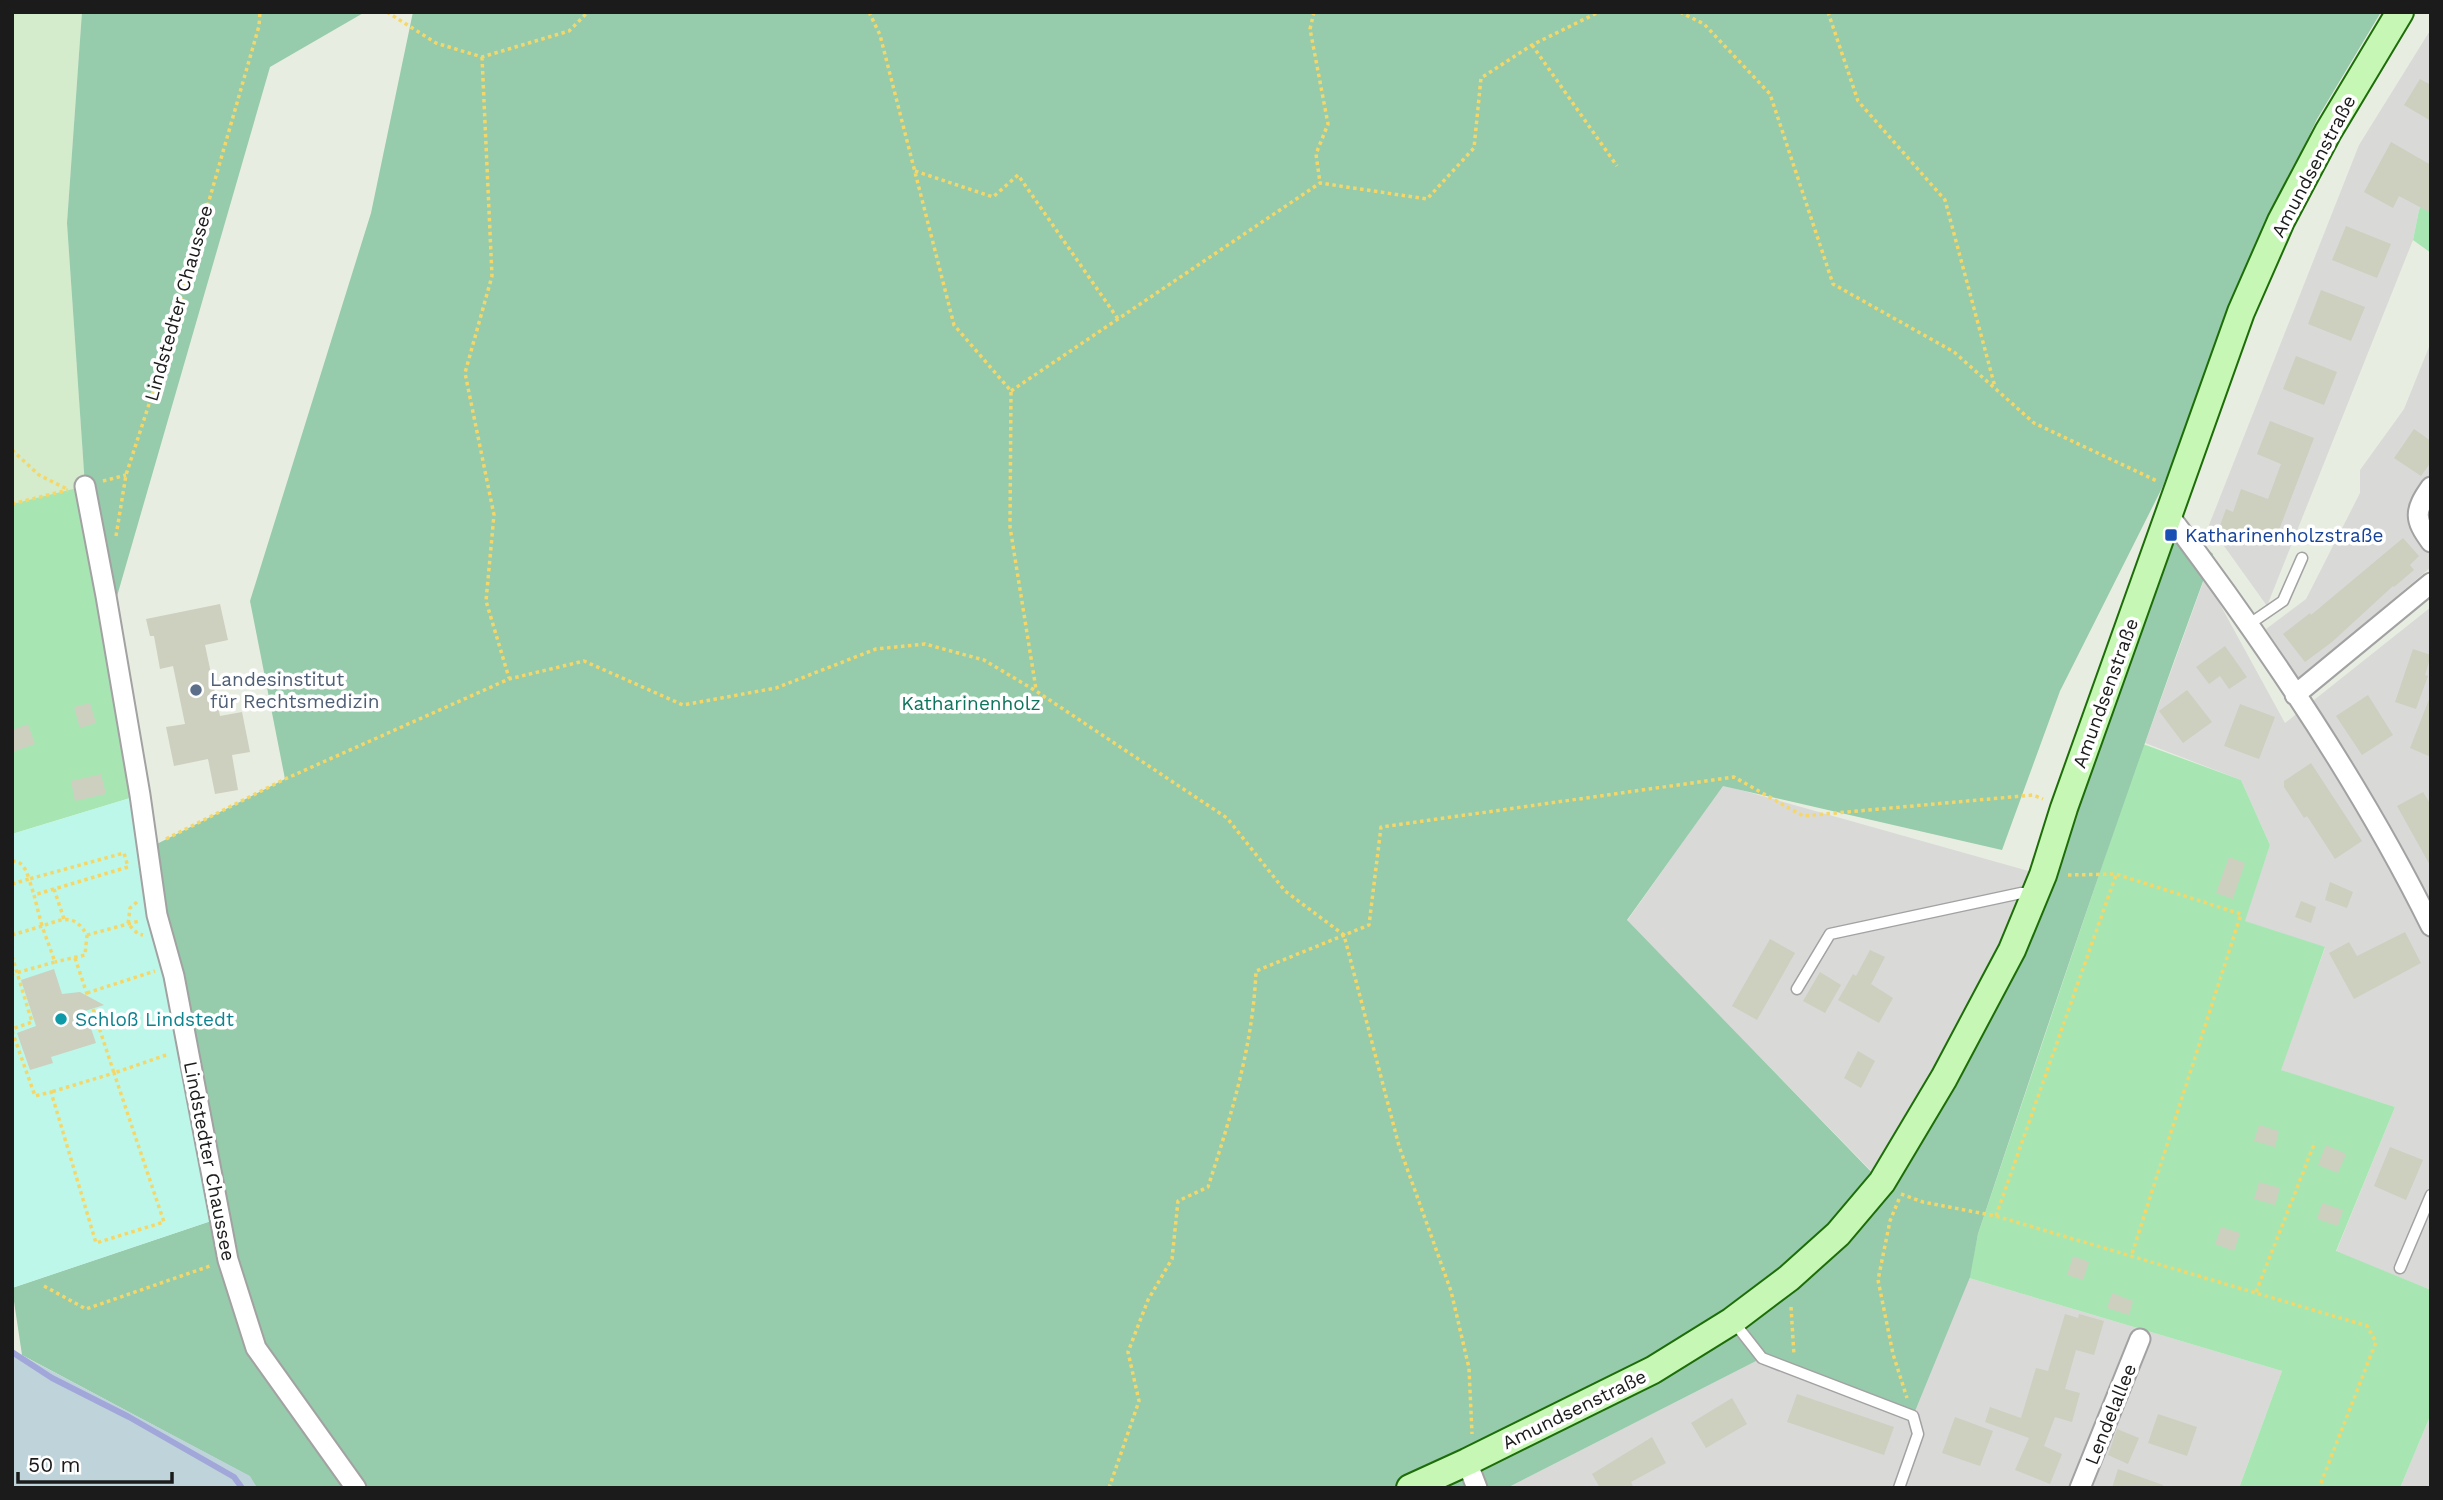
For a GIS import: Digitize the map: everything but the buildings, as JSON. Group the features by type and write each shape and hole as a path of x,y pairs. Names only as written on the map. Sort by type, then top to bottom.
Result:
{"street":[{"name":"Amundsenstraße","path":"1409,1488 1472,1460 1653,1370 1732,1321 1789,1279 1892,1188 1944,1078 2012,950 2039,884 2241,312 2281,221 2328,132 2400,12"},
{"path":"2431,487 2421,501 2417,513 2419,526 2431,542"},
{"name":"Lindstedter Chaussee","path":"77,488 107,596 157,915 174,976 228,1260 256,1348 356,1488"},
{"path":"2173,502 2248,625 2366,807 2431,926"},
{"path":"2295,695 2431,583"},
{"name":"Lendelallee","path":"2080,1488 2140,1339"},
{"path":"1472,1460 1477,1488"}],"lane":[{"path":"2248,625 2283,601 2302,558"},
{"path":"1797,989 1830,934 2021,893 2039,884"},
{"path":"2400,1268 2431,1195"},
{"path":"1732,1321 1762,1358 1913,1416 1917,1434 1899,1488"}],"path":[{"name":"Lindstedter Chaussee","path":"115,543 126,475 164,358 259,26 260,12"},
{"path":"387,12 436,43 482,57 569,31 588,12"},
{"path":"869,12 880,35 954,325 1011,391 1010,527 1036,691"},
{"path":"1314,12 1310,29 1328,124 1316,154 1320,183"},
{"path":"1011,391 1320,183 1427,199 1474,148 1481,78 1532,45 1599,12"},
{"path":"1680,12 1704,24 1770,94 1833,284 1954,352 2034,423 2173,502"},
{"path":"1828,12 1858,101 1945,200 1995,389"},
{"path":"1532,45 1617,166"},
{"path":"482,57 492,276 466,373 494,515 486,601 509,679"},
{"path":"915,171 993,197 1018,175 1118,319"},
{"path":"12,450 39,475 77,488"},
{"path":"12,503 77,488"},
{"path":"147,849 285,779 509,679 584,661 683,705 776,688 876,649 925,644 984,660 1036,691 1227,818 1285,891 1344,935 1399,1146 1451,1292 1469,1368 1472,1460"},
{"path":"1109,1488 1139,1401 1128,1352 1148,1300 1172,1259 1178,1201 1208,1187 1246,1057 1254,1009 1256,971 1368,926 1381,827 1734,777 1803,816 2033,795 2064,808"},
{"path":"12,884 124,853 128,867 34,895"},
{"path":"12,861 17,861 25,868 55,962"},
{"path":"1996,1216 2116,874"},
{"path":"2039,884 2116,874 2241,914 2131,1257"},
{"path":"54,889 64,919"},
{"path":"88,935 157,915"},
{"path":"12,935 64,919 74,920 88,935 85,955 15,974"},
{"path":"12,956 15,974 32,1022 12,1030 35,1097 187,1047"},
{"path":"75,958 87,995 159,970"},
{"path":"51,1092 96,1243 164,1222 93,1009"},
{"path":"2256,1292 2315,1142"},
{"path":"1913,1416 1893,1354 1878,1280 1890,1221 1892,1188 1923,1202 1996,1216 2367,1326 2376,1342 2319,1488"},
{"path":"44,1286 86,1309 228,1260"},
{"path":"1789,1279 1795,1371"}],"shaded area":[{"path":"2431,29 2431,188 2419,210 2413,240 2267,606 2209,525 2359,145"},
{"path":"2431,342 2431,567 2299,679 2266,629 2306,599 2360,493 2360,470 2404,409"},
{"path":"2205,577 2285,723 2431,607 2431,1290 2336,1252 2395,1107 2280,1070 2325,948 2244,921 2270,845 2241,780 2145,743"},
{"path":"1723,785 2043,875 1882,1182 1627,921"},
{"path":"140,795 220,1218 12,1288 12,834"},
{"path":"1969,1278 2282,1371 2239,1488 1507,1488 1762,1358"},
{"path":"12,1350 250,1476 257,1488 12,1488"},
{"path":"2431,1414 2431,1488 2400,1488"}],"green space":[{"path":"12,12 82,12 67,223 85,486 12,504"},
{"path":"82,12 365,12 270,67 111,617 85,486 67,223"},
{"name":"Katharinenholz","path":"413,12 2381,12 2317,119 2267,224 2162,488 2060,691 2002,850 1723,786 1627,920 1881,1182 2012,950 2168,514 2213,554 2035,1063 1978,1234 1970,1277 1913,1416 1762,1358 1507,1488 257,1488 249,1476 22,1355 12,1288 220,1218 147,849 285,779 250,601 371,213"},
{"path":"2431,188 2431,253 2413,240 2419,210"},
{"path":"85,486 140,795 12,834 12,504"},
{"path":"2143,744 2241,780 2270,845 2245,921 2325,947 2281,1070 2395,1107 2336,1251 2431,1290 2431,1414 2400,1488 2239,1488 2282,1371 1969,1278 1978,1234"}],"waterway":[{"path":"12,1352 52,1378 129,1417 234,1477 242,1488"}],"place":[{"name":"Katharinenholzstraße","path":"2171,535"},
{"name":"Landesinstitut für Rechtsmedizin","path":"196,690"},
{"name":"Schloß Lindstedt","path":"61,1019"}]}
